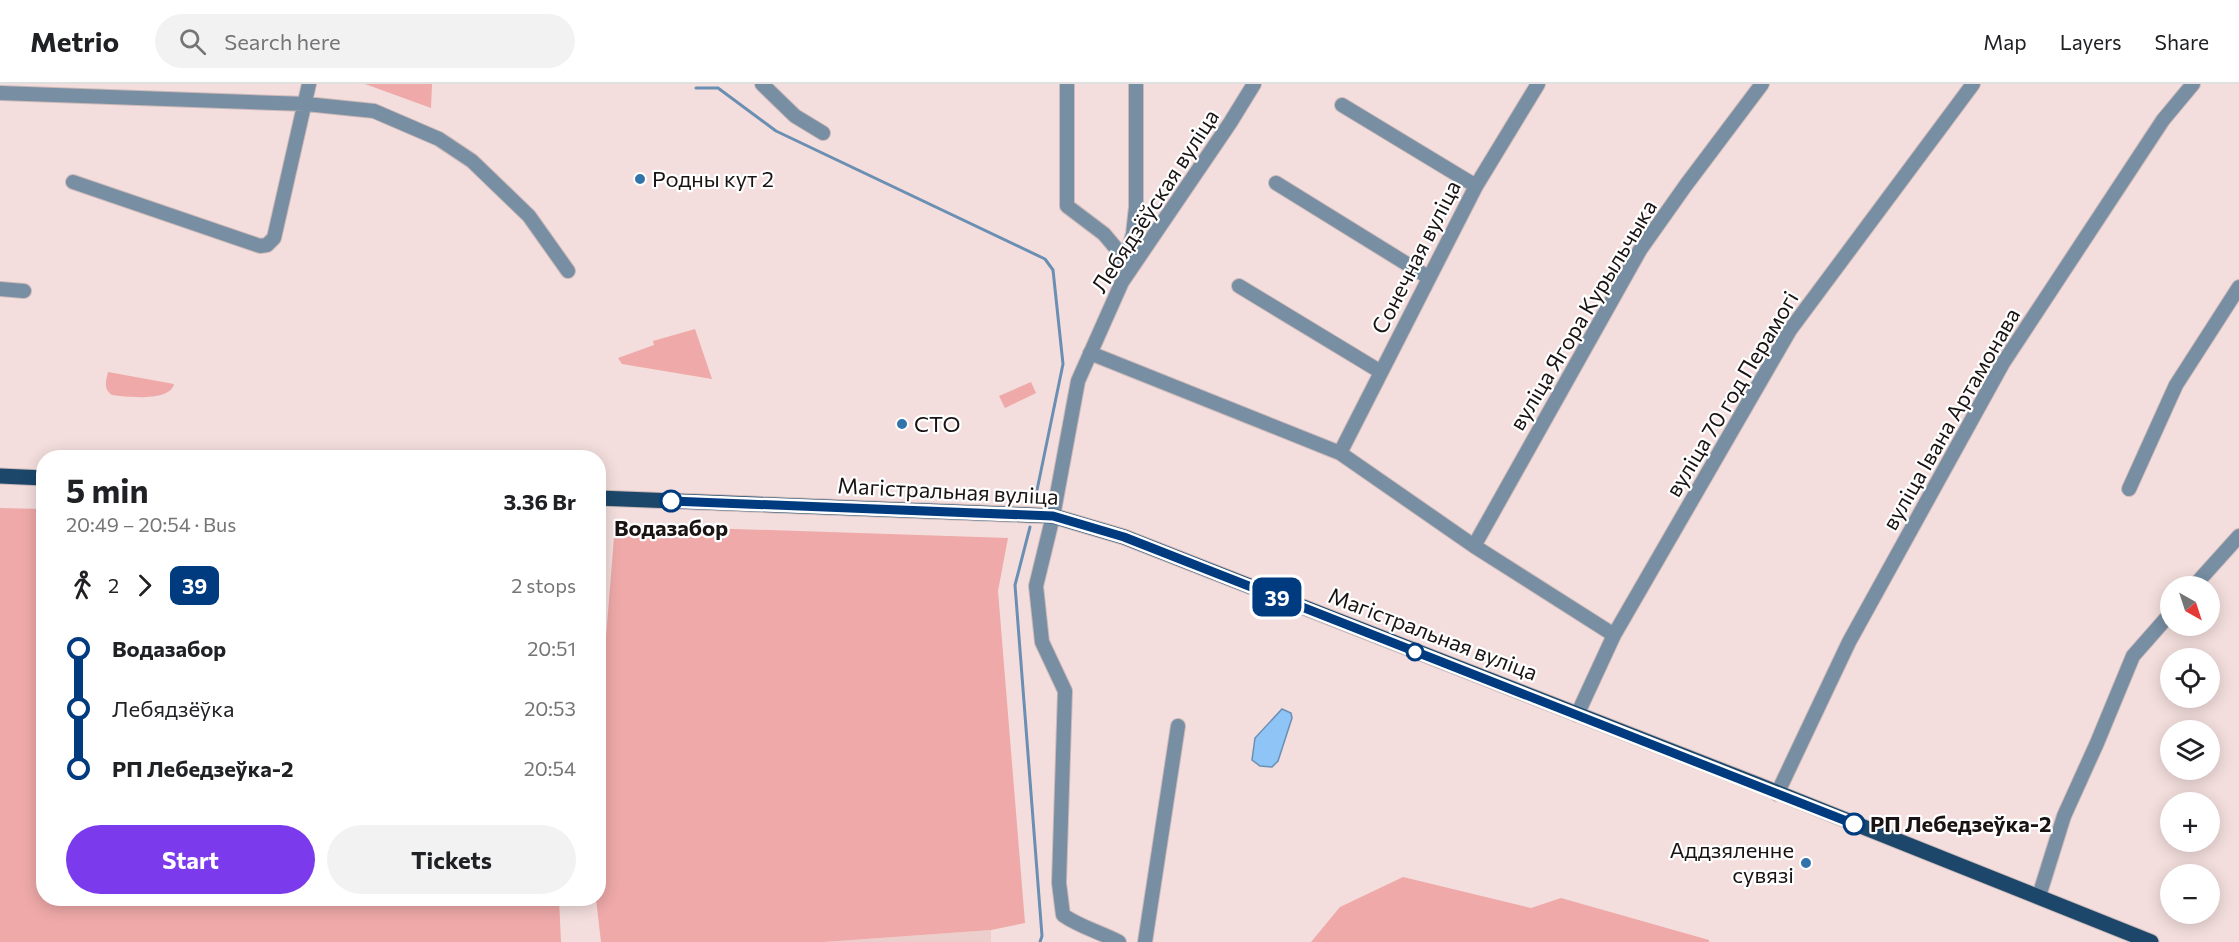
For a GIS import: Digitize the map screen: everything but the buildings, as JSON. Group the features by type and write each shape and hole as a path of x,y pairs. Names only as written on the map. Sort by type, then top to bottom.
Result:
{"main road":[{"path":"0,476 36,478"},
{"name":"Магістральная вуліца","path":"606,498 1053,516 1124,537 2151,942"}],"street":[{"path":"73,182 260,246 267,245 274,238 309,84"},
{"path":"762,84 795,116 823,133"},
{"path":"1067,84 1067,206 1104,234 1125,260"},
{"path":"1122,282 1125,260 1133,234 1136,207 1136,84"},
{"name":"Лебядзёўская вуліца","path":"1119,942 1098,930 1077,924 1063,915 1059,883 1065,691 1042,642 1036,586 1053,516 1078,381 1090,353 1122,282 1254,84"},
{"name":"вуліца Ягора Курыльчыка","path":"1474,546 1640,250 1762,84"},
{"name":"вуліца 70 год Перамогі","path":"1577,715 1614,635 1790,330 1973,84"},
{"name":"вуліца Івана Артамонава","path":"1777,794 1850,642 2003,363 2157,130 2193,84"},
{"name":"Сонечная вуліца","path":"1340,453 1428,277 1533,86"},
{"path":"0,93 306,104 374,111 451,145 480,168 521,207 568,271"},
{"path":"1342,105 1476,186"},
{"path":"1276,183 1428,277"},
{"path":"1133,234 1149,242"},
{"path":"1239,286 1381,372"},
{"path":"2129,489 2176,385 2239,287"},
{"path":"0,289 24,291"},
{"path":"1090,353 1340,453 1474,546 1614,635"},
{"path":"2203,576 2239,536"},
{"path":"2039,896 2064,816 2133,656 2160,625"},
{"path":"1145,942 1178,726"}],"shaded area":[{"path":"365,84 432,84 431,108"},
{"path":"695,329 712,379 622,364 618,358 654,345 653,341"},
{"path":"108,372 174,384 171,390 157,396 112,395 106,387"},
{"path":"1031,382 1036,393 1005,408 999,396"},
{"path":"0,508 36,509 36,906 559,906 561,942 0,942"},
{"path":"615,525 1008,538 998,591 1025,923 991,930 824,942 601,942 597,906 606,906 606,637"},
{"path":"1403,877 1531,908 1561,898 1709,940 1709,942 1311,942 1340,907"},
{"path":"991,930 991,942 824,942"}],"water":[{"path":"1282,709 1291,713 1292,718 1278,761 1272,767 1260,766 1252,760 1255,738"}],"waterway":[{"path":"696,88 718,88 776,131 1045,259 1053,270 1063,364 1036,495"},
{"path":"1030,527 1015,585 1042,936 1040,942"}],"bus line":[{"name":"39","path":"671,501 1053,516 1067,519 1124,537 1854,824"}],"place":[{"name":"Родны кут 2","path":"640,179"},
{"name":"СТО","path":"902,424"},
{"name":"Водазабор","path":"671,501"},
{"name":"РП Лебедзеўка-2","path":"1854,824"},
{"name":"Аддзяленне сувязі","path":"1806,863"}]}
